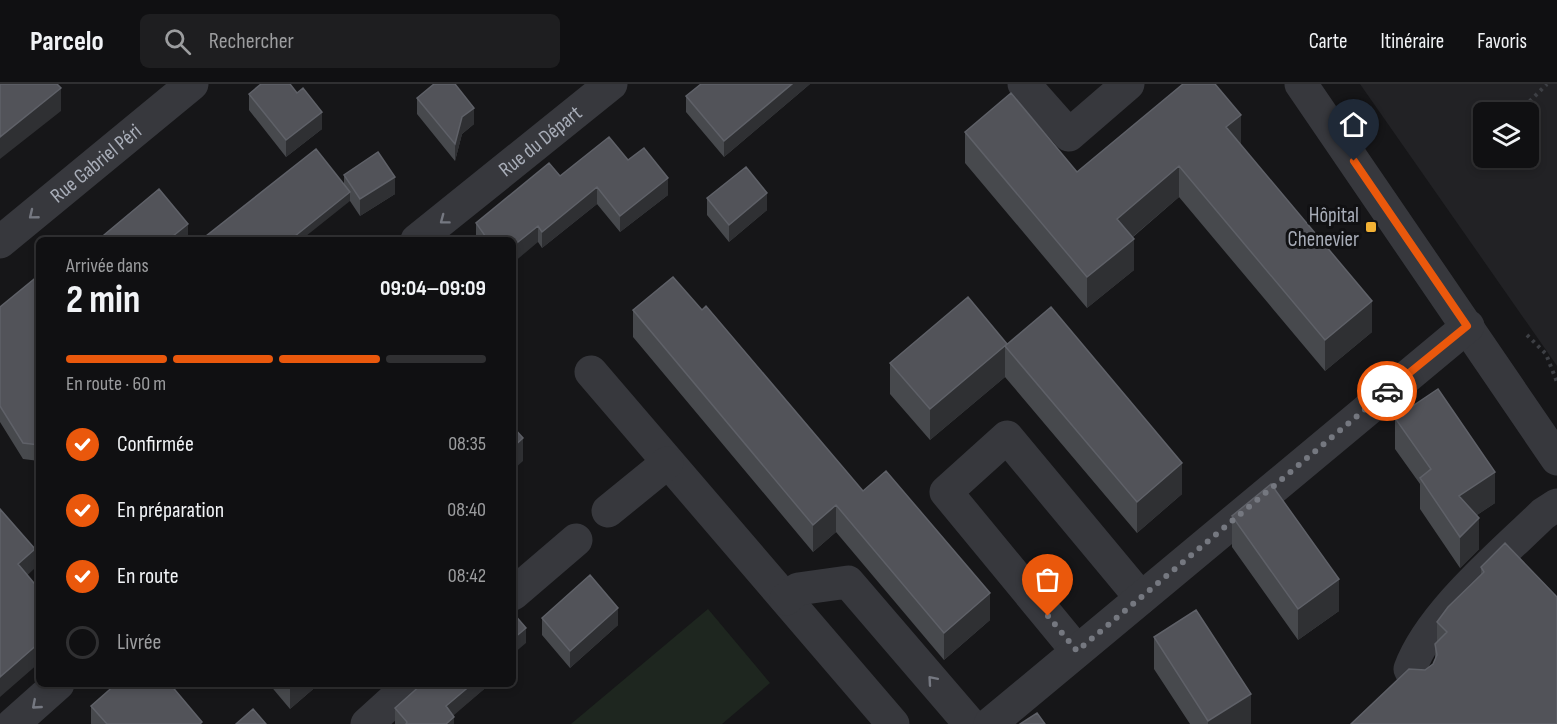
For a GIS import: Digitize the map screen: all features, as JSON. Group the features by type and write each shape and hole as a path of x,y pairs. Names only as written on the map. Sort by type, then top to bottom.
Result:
{"street":[{"name":"Rue Gabriel Péri","path":"0,242 192,84"},
{"name":"Rue du Départ","path":"421,237 470,200 611,84"},
{"path":"1024,84 1069,135 1128,84"},
{"path":"1301,84 1557,459"},
{"path":"990,724 1467,326"},
{"path":"591,372 893,724"},
{"path":"1077,651 946,492 1007,437 1142,598"},
{"path":"608,511 667,463"},
{"path":"1418,686 1410,669 1417,649 1468,586 1544,514 1557,505"},
{"path":"516,591 576,540"},
{"path":"786,599 798,589 848,582 970,724"},
{"path":"13,724 55,687"},
{"path":"367,724 408,687"}],"path":[{"path":"1529,102 1547,84"},
{"path":"1527,335 1546,354 1557,382"}],"shaded area":[{"path":"1360,84 1557,84 1557,366"},
{"path":"708,609 770,683 722,724 571,724"}],"building":[{"path":"0,84 57,84 61,88 0,137"},
{"path":"261,84 290,84 297,93 303,88 322,112 286,140 249,94"},
{"path":"434,84 455,84 474,108 462,117 455,144 417,98"},
{"path":"701,84 792,84 724,141 686,96"},
{"path":"1183,84 1215,84 1241,115 1226,127 1372,301 1325,340 1179,166 1117,219 1134,239 1087,277 965,132 1011,93 1077,172"},
{"path":"609,137 628,160 644,148 668,178 620,216 597,187 542,232 538,226 516,244 516,237 486,237 476,223 549,163 560,176"},
{"path":"316,149 350,192 294,237 205,237"},
{"path":"378,152 395,177 360,199 344,175"},
{"path":"746,167 767,193 729,225 707,198"},
{"path":"159,189 188,224 172,237 106,237 104,235"},
{"path":"36,277 36,445 23,443 0,406 0,307"},
{"path":"673,277 702,310 706,306 863,491 886,471 990,593 944,633 836,505 813,525 633,310"},
{"path":"968,297 1007,344 930,409 890,363"},
{"path":"1051,307 1182,463 1137,502 1005,346"},
{"path":"1438,389 1495,472 1459,496 1479,518 1460,537 1420,478 1431,469 1395,418"},
{"path":"516,430 523,438 516,444"},
{"path":"1271,484 1339,579 1298,609 1232,516"},
{"path":"0,509 35,549 18,564 36,585 36,646 0,677"},
{"path":"1505,543 1557,597 1557,724 1351,724 1409,669 1425,670 1433,664 1437,655 1435,644 1447,632 1437,622 1448,607 1484,572 1481,567"},
{"path":"590,575 618,608 570,651 542,618"},
{"path":"1196,610 1251,694 1208,721 1154,637"},
{"path":"516,616 526,628 516,636"},
{"path":"113,687 173,687 202,722 200,724 107,724 91,706"},
{"path":"419,687 468,687 446,706 454,717 446,724 406,724 407,722 395,708"},
{"path":"253,709 266,724 236,724"},
{"path":"1037,713 1045,724 1020,724"}],"way so far":[{"path":"1048,616 1077,651 1387,391"}],"place":[{"name":"Hôpital Chenevier","path":"1371,227"}],"route":[{"path":"1354,161 1467,326 1387,391"}]}
